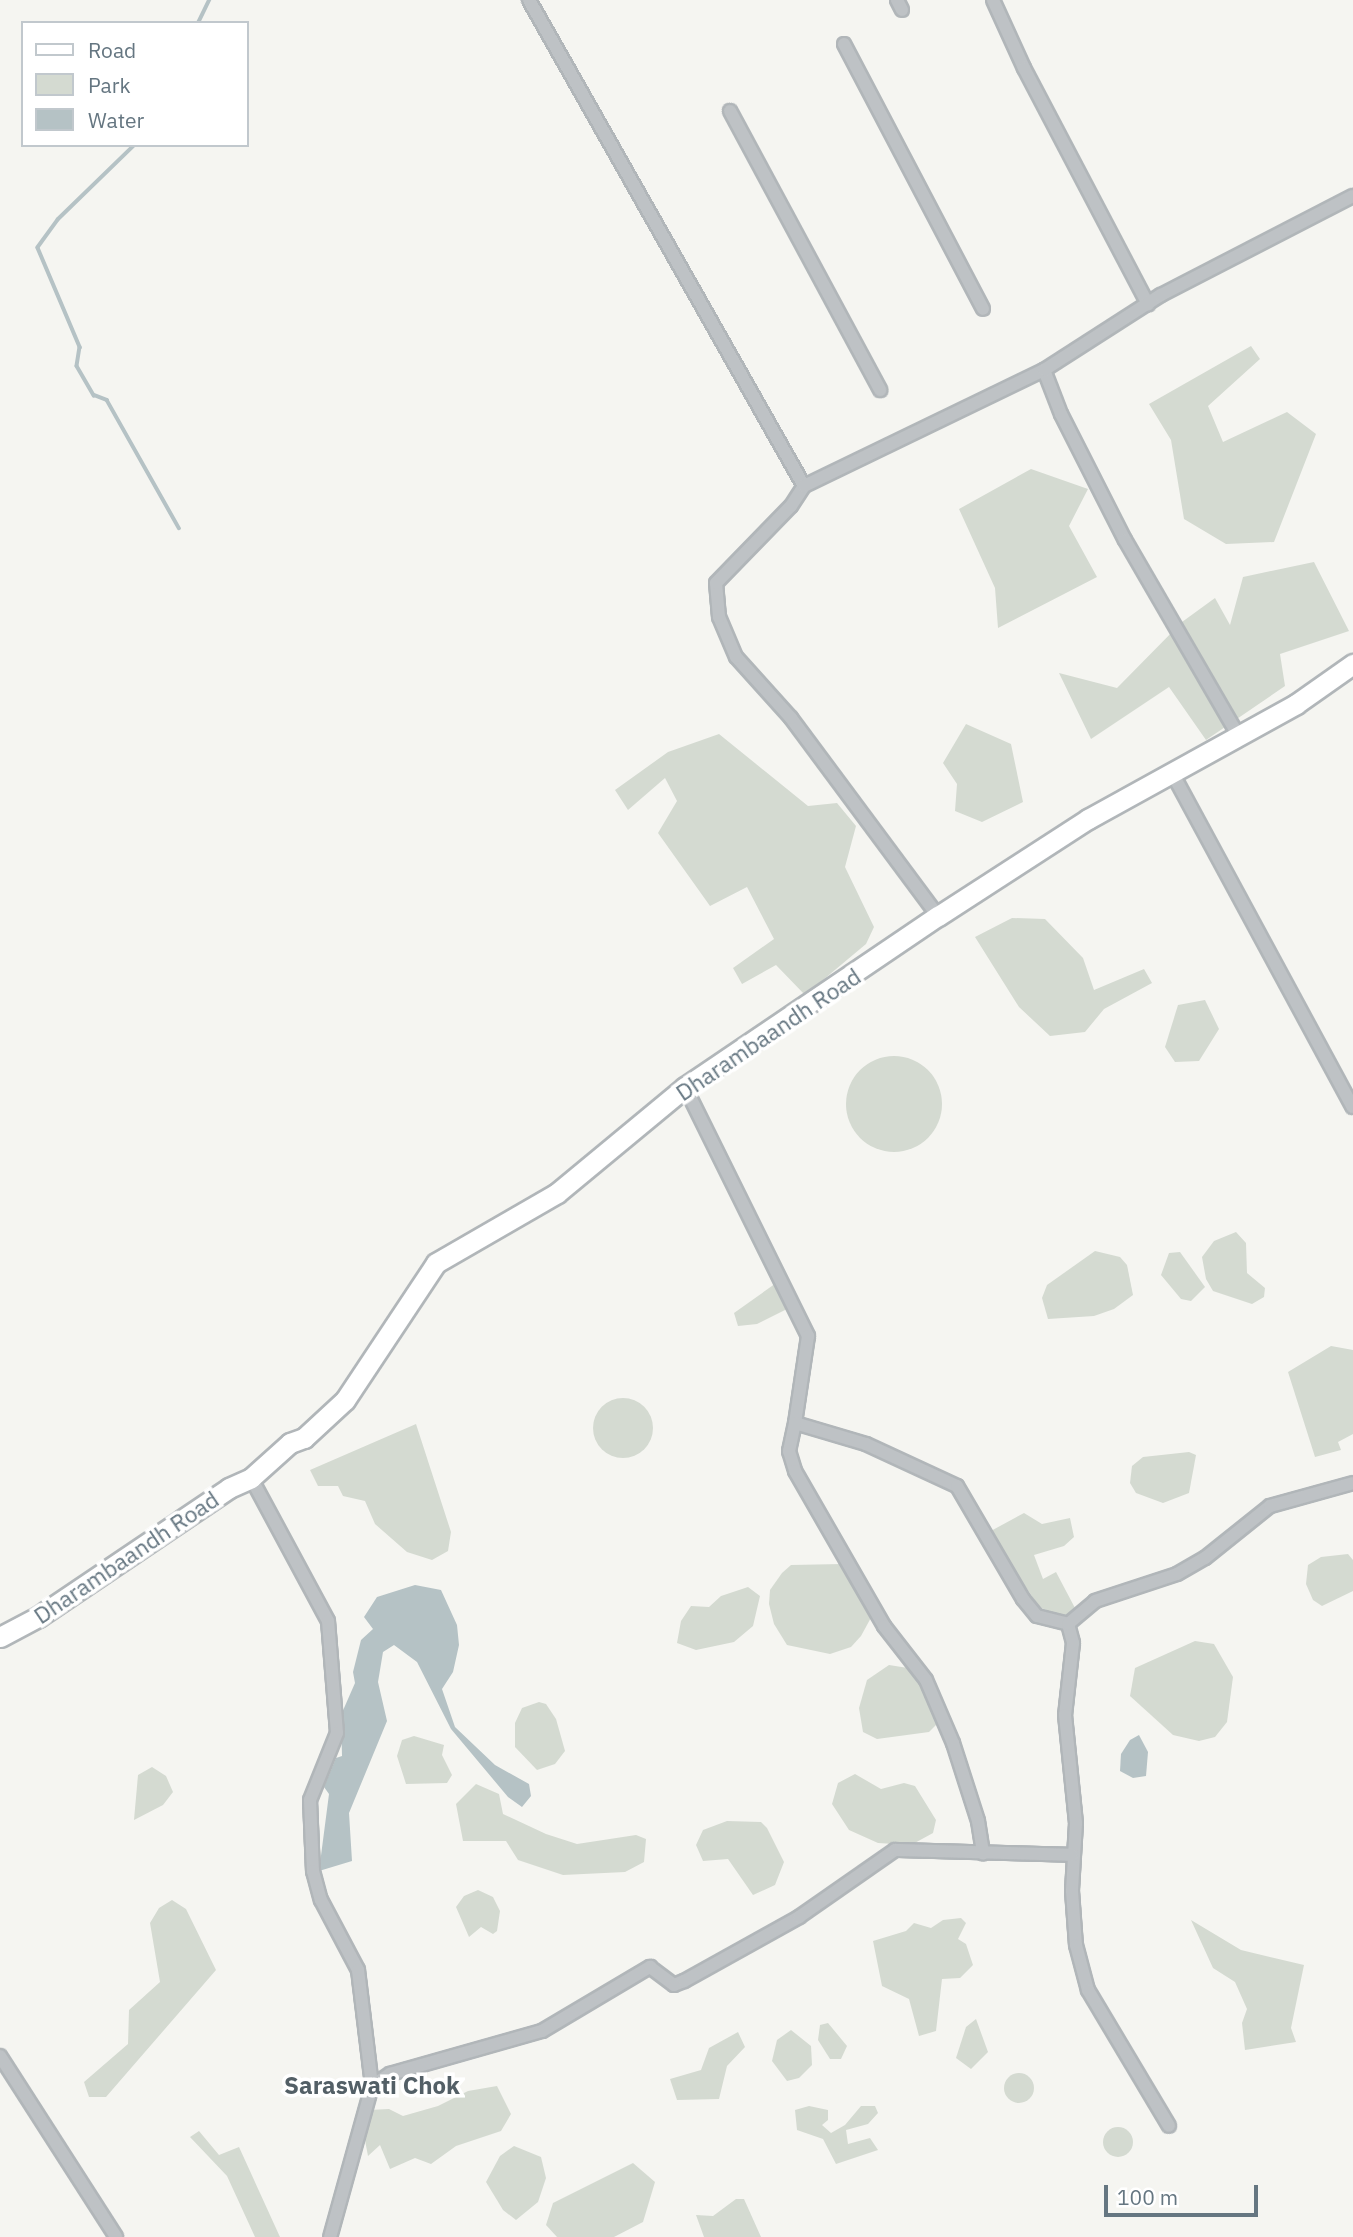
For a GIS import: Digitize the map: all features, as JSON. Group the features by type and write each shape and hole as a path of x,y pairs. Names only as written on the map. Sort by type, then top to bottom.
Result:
{"main road":[{"name":"Dharambaandh Road","path":"0,1637 38,1617 229,1488 251,1478 345,1400 436,1263 557,1193 685,1087 938,916 1088,819 1296,704 1353,664"}],"street":[{"path":"529,0 804,486"},
{"path":"993,0 1024,68 1148,304"},
{"path":"844,44 983,309"},
{"path":"730,111 880,390"},
{"path":"938,916 791,718 736,657 719,617 716,583 791,506 804,486 1044,370 1148,304 1353,196"},
{"path":"1044,370 1061,414 1125,540 1238,736"},
{"path":"1171,771 1353,1107"},
{"path":"685,1087 808,1336 796,1423 789,1451 795,1471 884,1626 926,1679 953,1744 978,1821 983,1854"},
{"path":"796,1423 866,1444 957,1486 1023,1599 1037,1616 1068,1624"},
{"path":"251,1478 328,1621 337,1733 310,1800 312,1860 321,1900 358,1970 372,2086 330,2237"},
{"path":"1068,1624 1095,1601 1177,1574 1205,1558 1270,1506 1353,1483"},
{"path":"1068,1624 1073,1643 1065,1715 1076,1823 1072,1855 1076,1945 1088,1990 1169,2126"},
{"path":"372,2086 390,2074 542,2031 650,1967 674,1985 684,1981 799,1917 895,1850 1072,1855"},
{"path":"0,2056 116,2237"}],"green space":[{"path":"1251,346 1260,359 1208,406 1223,442 1287,412 1316,434 1274,542 1226,544 1184,519 1171,440 1149,404"},
{"path":"1031,469 1088,489 1069,526 1097,577 998,628 995,588 959,509"},
{"path":"1314,562 1349,631 1280,654 1285,686 1206,740 1169,687 1091,739 1059,673 1117,688 1182,622 1215,598 1230,625 1243,577"},
{"path":"966,724 1011,744 1023,802 982,822 955,811 957,784 943,763"},
{"path":"719,734 808,806 837,803 856,826 845,867 874,927 866,944 805,995 776,965 742,984 733,968 774,939 747,887 710,906 658,833 677,801 665,778 628,810 615,790 668,752"},
{"path":"1012,918 1045,919 1083,958 1094,990 1144,969 1152,983 1104,1009 1085,1032 1050,1036 1019,1007 975,937"},
{"path":"1205,1000 1219,1029 1199,1061 1175,1062 1165,1047 1178,1005"},
{"path":"894,1056 912,1060 928,1070 938,1086 942,1104 938,1122 928,1138 912,1148 894,1152 876,1148 860,1138 850,1122 846,1104 850,1086 860,1070 876,1060"},
{"path":"1236,1232 1246,1243 1247,1273 1265,1288 1264,1297 1252,1304 1213,1291 1206,1279 1202,1257 1214,1241"},
{"path":"1095,1251 1120,1257 1127,1265 1133,1295 1114,1309 1094,1316 1048,1319 1042,1298 1047,1285"},
{"path":"1180,1252 1205,1287 1191,1301 1181,1299 1161,1275 1169,1253"},
{"path":"779,1281 793,1306 757,1324 738,1326 734,1313"},
{"path":"1331,1346 1353,1350 1353,1434 1338,1442 1341,1450 1315,1457 1288,1372"},
{"path":"623,1398 640,1403 648,1411 653,1428 648,1445 640,1453 623,1458 606,1453 598,1445 593,1428 598,1411 606,1403"},
{"path":"416,1424 451,1532 448,1551 432,1560 407,1552 375,1524 365,1501 343,1496 338,1486 318,1486 310,1470"},
{"path":"1189,1452 1196,1455 1189,1493 1163,1503 1136,1493 1130,1483 1132,1466 1143,1457"},
{"path":"1024,1513 1042,1524 1070,1518 1074,1537 1064,1546 1034,1555 1043,1579 1056,1572 1075,1608 1064,1618 1039,1607 989,1532"},
{"path":"1348,1554 1353,1560 1353,1591 1322,1606 1313,1600 1306,1584 1308,1565 1321,1557"},
{"path":"842,1564 873,1614 861,1636 851,1647 830,1654 787,1645 774,1624 769,1604 770,1590 791,1565"},
{"path":"748,1587 760,1596 753,1626 734,1642 696,1650 677,1643 681,1621 691,1606 709,1607 721,1596"},
{"path":"1195,1641 1214,1644 1233,1677 1227,1722 1215,1737 1199,1741 1173,1735 1130,1696 1135,1668"},
{"path":"889,1665 908,1668 919,1678 938,1723 929,1732 877,1739 863,1732 859,1708 867,1680"},
{"path":"539,1702 546,1704 556,1719 565,1751 555,1764 537,1770 515,1747 515,1723 522,1708"},
{"path":"414,1736 444,1745 442,1755 452,1775 447,1783 406,1784 397,1756 402,1740"},
{"path":"152,1767 166,1776 173,1792 163,1805 134,1820 138,1775"},
{"path":"855,1774 881,1789 904,1783 915,1786 936,1820 933,1833 911,1845 878,1843 849,1830 832,1804 838,1783"},
{"path":"476,1784 499,1794 503,1814 546,1834 577,1844 636,1835 646,1839 644,1862 625,1872 563,1875 518,1860 506,1841 463,1841 456,1804"},
{"path":"727,1821 761,1822 767,1828 784,1862 775,1885 753,1895 728,1859 703,1861 696,1845 703,1830"},
{"path":"478,1890 493,1897 500,1911 497,1931 493,1934 481,1927 469,1937 456,1907 464,1896"},
{"path":"172,1900 186,1909 216,1970 106,2097 89,2097 84,2082 128,2044 129,2010 160,1982 150,1923 159,1908"},
{"path":"961,1918 966,1923 958,1939 966,1944 973,1965 960,1978 942,1979 936,2031 919,2036 909,1999 882,1986 873,1941 906,1931 914,1923 931,1928 943,1920"},
{"path":"1191,1920 1241,1950 1304,1965 1291,2028 1296,2042 1245,2050 1242,2023 1247,2009 1235,1982 1213,1968"},
{"path":"976,2019 988,2052 971,2069 956,2058 966,2027"},
{"path":"828,2023 847,2046 841,2059 830,2059 818,2040 820,2025"},
{"path":"791,2030 811,2046 812,2065 799,2078 787,2081 772,2061 777,2040"},
{"path":"738,2032 745,2047 727,2066 719,2099 677,2100 670,2079 701,2070 709,2048"},
{"path":"1019,2073 1025,2074 1033,2082 1033,2094 1025,2102 1019,2103 1013,2102 1005,2094 1004,2088 1005,2082 1013,2074"},
{"path":"497,2086 511,2114 501,2131 456,2146 431,2164 415,2158 390,2169 380,2145 368,2156 364,2135 369,2110 389,2109 403,2116 438,2106 468,2091"},
{"path":"809,2106 828,2110 828,2120 822,2125 831,2133 845,2125 861,2106 875,2106 878,2113 868,2124 846,2130 848,2144 870,2138 878,2150 836,2164 823,2139 797,2130 795,2110"},
{"path":"1118,2127 1129,2131 1133,2142 1129,2153 1118,2157 1107,2153 1103,2142 1107,2131"},
{"path":"199,2131 219,2155 239,2147 280,2237 255,2237 227,2176 190,2137"},
{"path":"514,2146 541,2157 546,2178 538,2202 516,2220 503,2210 486,2182 500,2156"},
{"path":"633,2163 655,2182 643,2222 614,2237 557,2237 546,2225 553,2203"},
{"path":"736,2199 744,2199 761,2237 704,2237 696,2215 713,2216"}],"water":[{"path":"415,1585 441,1590 457,1625 459,1645 453,1672 442,1689 455,1727 495,1765 529,1784 531,1796 522,1807 508,1797 451,1729 417,1662 394,1645 383,1652 378,1682 387,1721 349,1813 352,1861 319,1871 329,1794 324,1787 336,1758 342,1756 341,1715 355,1683 353,1672 361,1640 373,1629 364,1617 377,1597"},
{"path":"1139,1735 1148,1752 1146,1776 1133,1778 1120,1771 1121,1754 1130,1740"}],"waterway":[{"path":"199,21 209,0"},
{"path":"133,147 58,220 38,248 80,347 77,366 94,395 107,400 179,528"}],"district":[{"name":"Saraswati Chok","path":"372,2086"}]}
